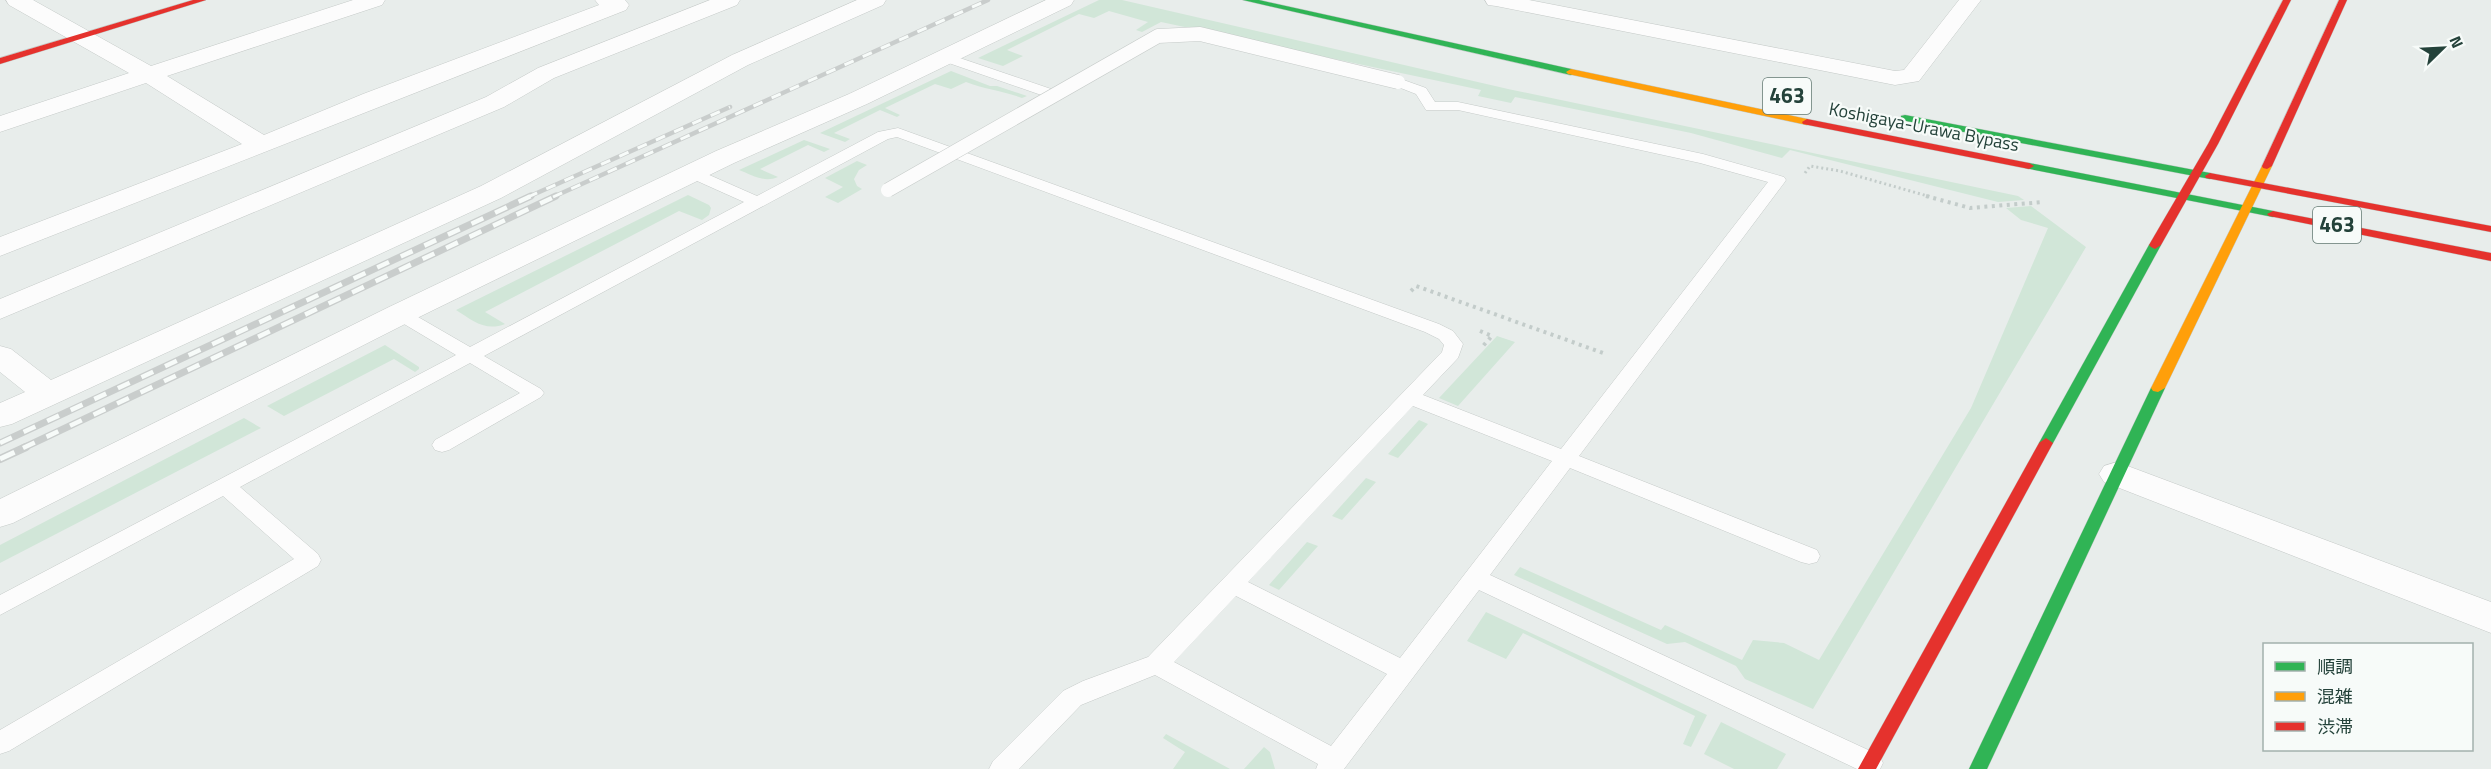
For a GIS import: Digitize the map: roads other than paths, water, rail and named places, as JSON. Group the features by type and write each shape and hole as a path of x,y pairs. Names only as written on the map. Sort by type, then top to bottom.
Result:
{"main road":[{"path":"0,61 66,29 202,0"},
{"name":"Koshigaya-Urawa Bypass","path":"1247,0 1403,36 1810,123 2491,257"},
{"path":"1868,766 2194,174 2213,144 2287,0"},
{"path":"1978,769 2245,208 2274,155 2343,0"},
{"name":"Koshigaya-Urawa Bypass","path":"1896,117 2491,229"}],"street":[{"path":"17,0 149,75 262,145"},
{"path":"0,124 374,0"},
{"path":"0,248 262,145 382,94 618,5 606,0"},
{"path":"0,310 495,102 546,73 729,0"},
{"path":"0,416 491,192 740,60 875,0"},
{"path":"0,514 400,314 692,173 858,99 1063,0"},
{"path":"1496,0 1559,5 1895,78 1911,76 1970,0"},
{"path":"0,356 48,394"},
{"path":"2117,474 2491,618"}],"lane":[{"path":"888,190 1158,36 1171,34 1200,34 1398,82 1421,91 1431,107 1458,106 1703,159 1778,180 1332,765 1157,664"},
{"path":"945,57 1055,95"},
{"path":"0,606 883,135 898,132 907,133 1446,335 1454,344 1451,354 1157,664 1092,688 1072,698 1002,769"},
{"path":"692,173 757,202"},
{"path":"400,314 534,393 442,445"},
{"path":"1410,397 1809,556"},
{"path":"0,743 310,560 225,486"},
{"path":"1475,578 1868,766"},
{"path":"1232,584 1404,671"}],"railway":[{"path":"553,197 988,0"},
{"path":"528,197 730,107"},
{"path":"0,443 531,196"},
{"path":"23,448 556,196"},
{"path":"0,459 26,447"}]}
